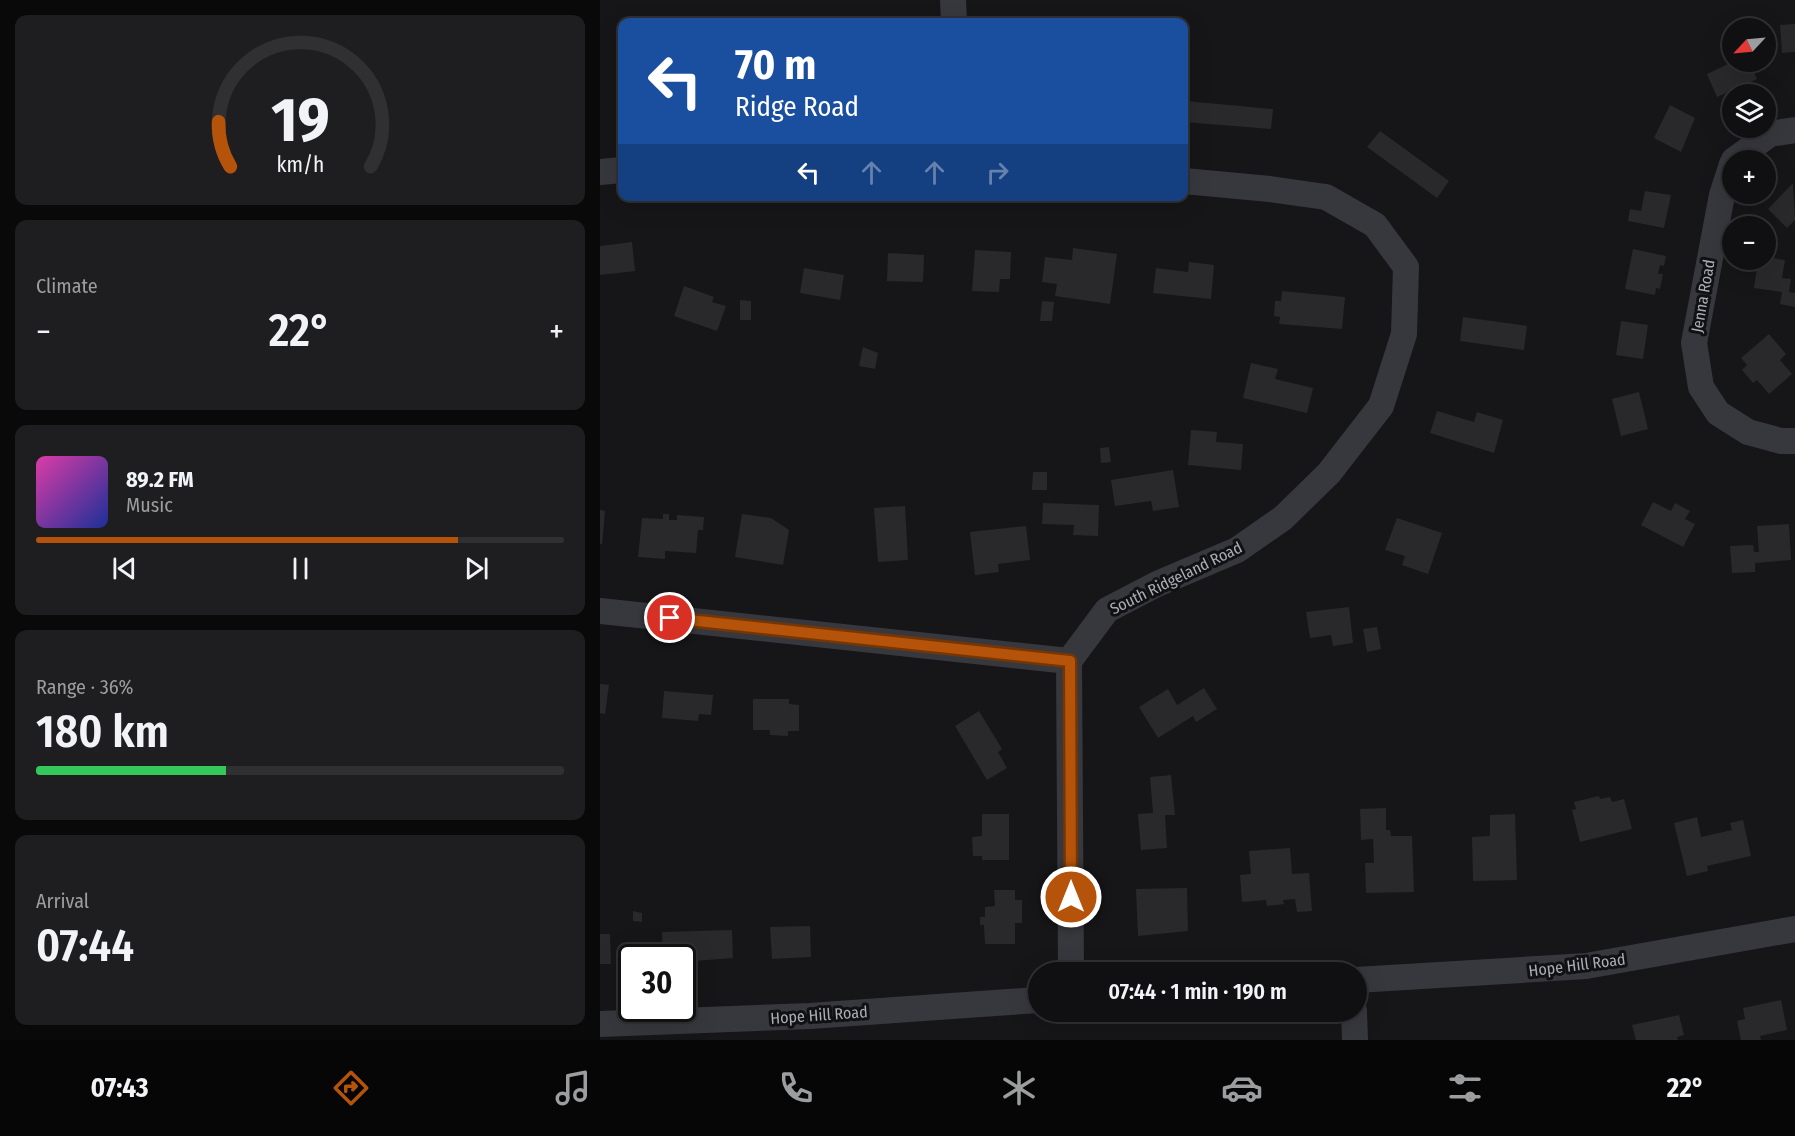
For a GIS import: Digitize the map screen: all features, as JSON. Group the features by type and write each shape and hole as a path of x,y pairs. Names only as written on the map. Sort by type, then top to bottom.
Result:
{"street":[{"path":"953,0 954,18"},
{"name":"Jenna Road","path":"1749,150 1770,134 1795,130"},
{"path":"600,172 618,170"},
{"name":"South Ridgeland Road","path":"1070,661 1107,610 1157,584 1237,550 1283,518 1329,473 1381,406 1404,334 1406,267 1375,225 1326,197 1270,189 1188,182"},
{"name":"Jenna Road","path":"1722,195 1694,343 1701,387 1718,413 1748,432 1781,441 1795,441"},
{"path":"600,611 1070,661 1071,962"},
{"name":"Hope Hill Road","path":"1367,979 1586,966 1795,929"},
{"name":"Hope Hill Road","path":"600,1024 699,1022 1028,1001"},
{"path":"1354,1022 1355,1040"}],"building":[{"path":"1795,24 1795,52 1782,53 1780,25"},
{"path":"1722,67 1722,72 1754,72 1757,79 1746,84 1722,84 1722,95 1717,97 1707,74"},
{"path":"1188,101 1273,109 1271,129 1188,122"},
{"path":"1670,105 1695,118 1681,152 1654,138"},
{"path":"1380,131 1449,181 1437,198 1367,147"},
{"path":"1793,183 1795,220 1787,228 1768,209 1776,204 1776,201"},
{"path":"1645,191 1671,195 1664,228 1628,221 1630,209 1641,211"},
{"path":"632,242 635,271 600,275 600,246"},
{"path":"1073,248 1117,254 1110,304 1055,296 1057,284 1042,282 1045,257 1072,260"},
{"path":"1633,249 1666,256 1664,266 1660,265 1658,274 1663,274 1660,289 1656,288 1655,295 1625,289"},
{"path":"975,250 1011,252 1010,279 1000,279 999,292 972,291"},
{"path":"888,253 924,255 923,282 887,281"},
{"path":"1776,259 1785,260 1782,278 1791,279 1789,292 1795,293 1795,307 1780,304 1782,292 1754,288 1757,270 1776,270"},
{"path":"1189,262 1214,265 1211,299 1153,293 1156,268 1188,272"},
{"path":"804,268 844,275 840,300 800,293"},
{"path":"684,286 714,297 712,302 726,306 717,331 674,316"},
{"path":"1282,291 1345,297 1342,329 1279,324 1280,317 1274,316 1275,301 1281,301"},
{"path":"740,300 751,301 751,320 740,320"},
{"path":"1042,301 1054,302 1052,321 1040,321"},
{"path":"1463,317 1527,326 1524,350 1460,341"},
{"path":"1621,321 1648,325 1643,359 1616,355"},
{"path":"1769,334 1786,354 1780,360 1792,374 1769,394 1757,380 1753,383 1742,370 1747,365 1741,358"},
{"path":"863,347 878,353 875,369 859,366"},
{"path":"1251,363 1278,369 1275,379 1313,388 1307,413 1243,398"},
{"path":"1639,392 1648,429 1621,436 1612,399"},
{"path":"1437,411 1474,422 1477,412 1503,420 1494,453 1430,433"},
{"path":"1191,430 1217,432 1216,442 1243,444 1241,470 1188,465"},
{"path":"1109,447 1111,462 1101,463 1100,448"},
{"path":"1173,470 1179,507 1153,511 1151,501 1115,506 1111,480"},
{"path":"1033,472 1047,472 1047,490 1032,490"},
{"path":"1653,502 1671,511 1675,503 1690,511 1685,519 1695,524 1683,547 1641,525"},
{"path":"1043,503 1099,505 1098,536 1073,535 1074,525 1042,524"},
{"path":"905,506 908,560 878,562 874,508"},
{"path":"600,510 605,511 602,544 600,544"},
{"path":"663,514 669,514 669,520 677,520 677,515 704,517 703,530 698,530 696,553 665,551 665,559 638,557 642,518 663,519"},
{"path":"742,514 771,518 789,530 783,565 735,557"},
{"path":"1397,518 1442,533 1428,574 1402,565 1405,556 1385,550"},
{"path":"1789,524 1791,560 1755,563 1755,572 1732,573 1730,546 1753,545 1754,552 1759,552 1757,526"},
{"path":"1026,526 1030,560 998,564 999,572 975,575 970,532"},
{"path":"1349,607 1353,643 1333,646 1331,635 1310,638 1306,612"},
{"path":"1377,627 1381,649 1367,652 1363,629"},
{"path":"600,684 609,685 605,714 600,713"},
{"path":"1204,688 1217,709 1196,722 1193,716 1158,738 1139,707 1168,689 1177,705"},
{"path":"664,691 713,695 711,715 699,714 698,721 662,718"},
{"path":"753,699 789,699 789,704 799,705 799,731 788,731 788,736 770,735 770,730 753,730"},
{"path":"979,711 1002,749 998,752 1007,768 987,780 955,726"},
{"path":"1171,775 1175,815 1165,815 1167,848 1141,850 1138,814 1153,813 1150,777"},
{"path":"1599,796 1600,799 1610,797 1612,802 1624,799 1632,829 1580,842 1572,810 1576,809 1574,802"},
{"path":"1386,808 1386,830 1390,830 1391,836 1412,836 1414,892 1366,893 1365,863 1374,863 1373,839 1361,840 1360,809"},
{"path":"982,814 1009,814 1009,860 982,860 982,856 973,856 972,837 982,836"},
{"path":"1515,814 1517,880 1473,881 1472,837 1490,836 1490,815"},
{"path":"1697,817 1701,837 1732,830 1730,823 1743,820 1751,856 1707,866 1708,871 1687,876 1674,823"},
{"path":"1290,848 1292,874 1309,873 1312,911 1297,912 1295,899 1283,900 1284,904 1267,906 1266,900 1242,902 1240,875 1251,874 1249,851"},
{"path":"1187,888 1188,931 1138,936 1136,889"},
{"path":"994,890 1015,890 1015,900 1022,900 1022,923 1015,923 1015,944 985,944 984,925 980,925 980,917 985,917 985,907 995,906"},
{"path":"633,911 642,913 642,922 633,921"},
{"path":"810,926 811,957 772,959 770,927"},
{"path":"732,930 733,958 696,961 696,944 662,944 662,932"},
{"path":"600,934 610,934 611,964 600,964"},
{"path":"1781,1000 1787,1030 1760,1036 1761,1040 1741,1040 1737,1021 1745,1019 1743,1008"},
{"path":"1679,1015 1684,1035 1677,1037 1678,1040 1636,1040 1632,1025"}],"route":[{"path":"670,618 1070,661 1071,897"}]}
